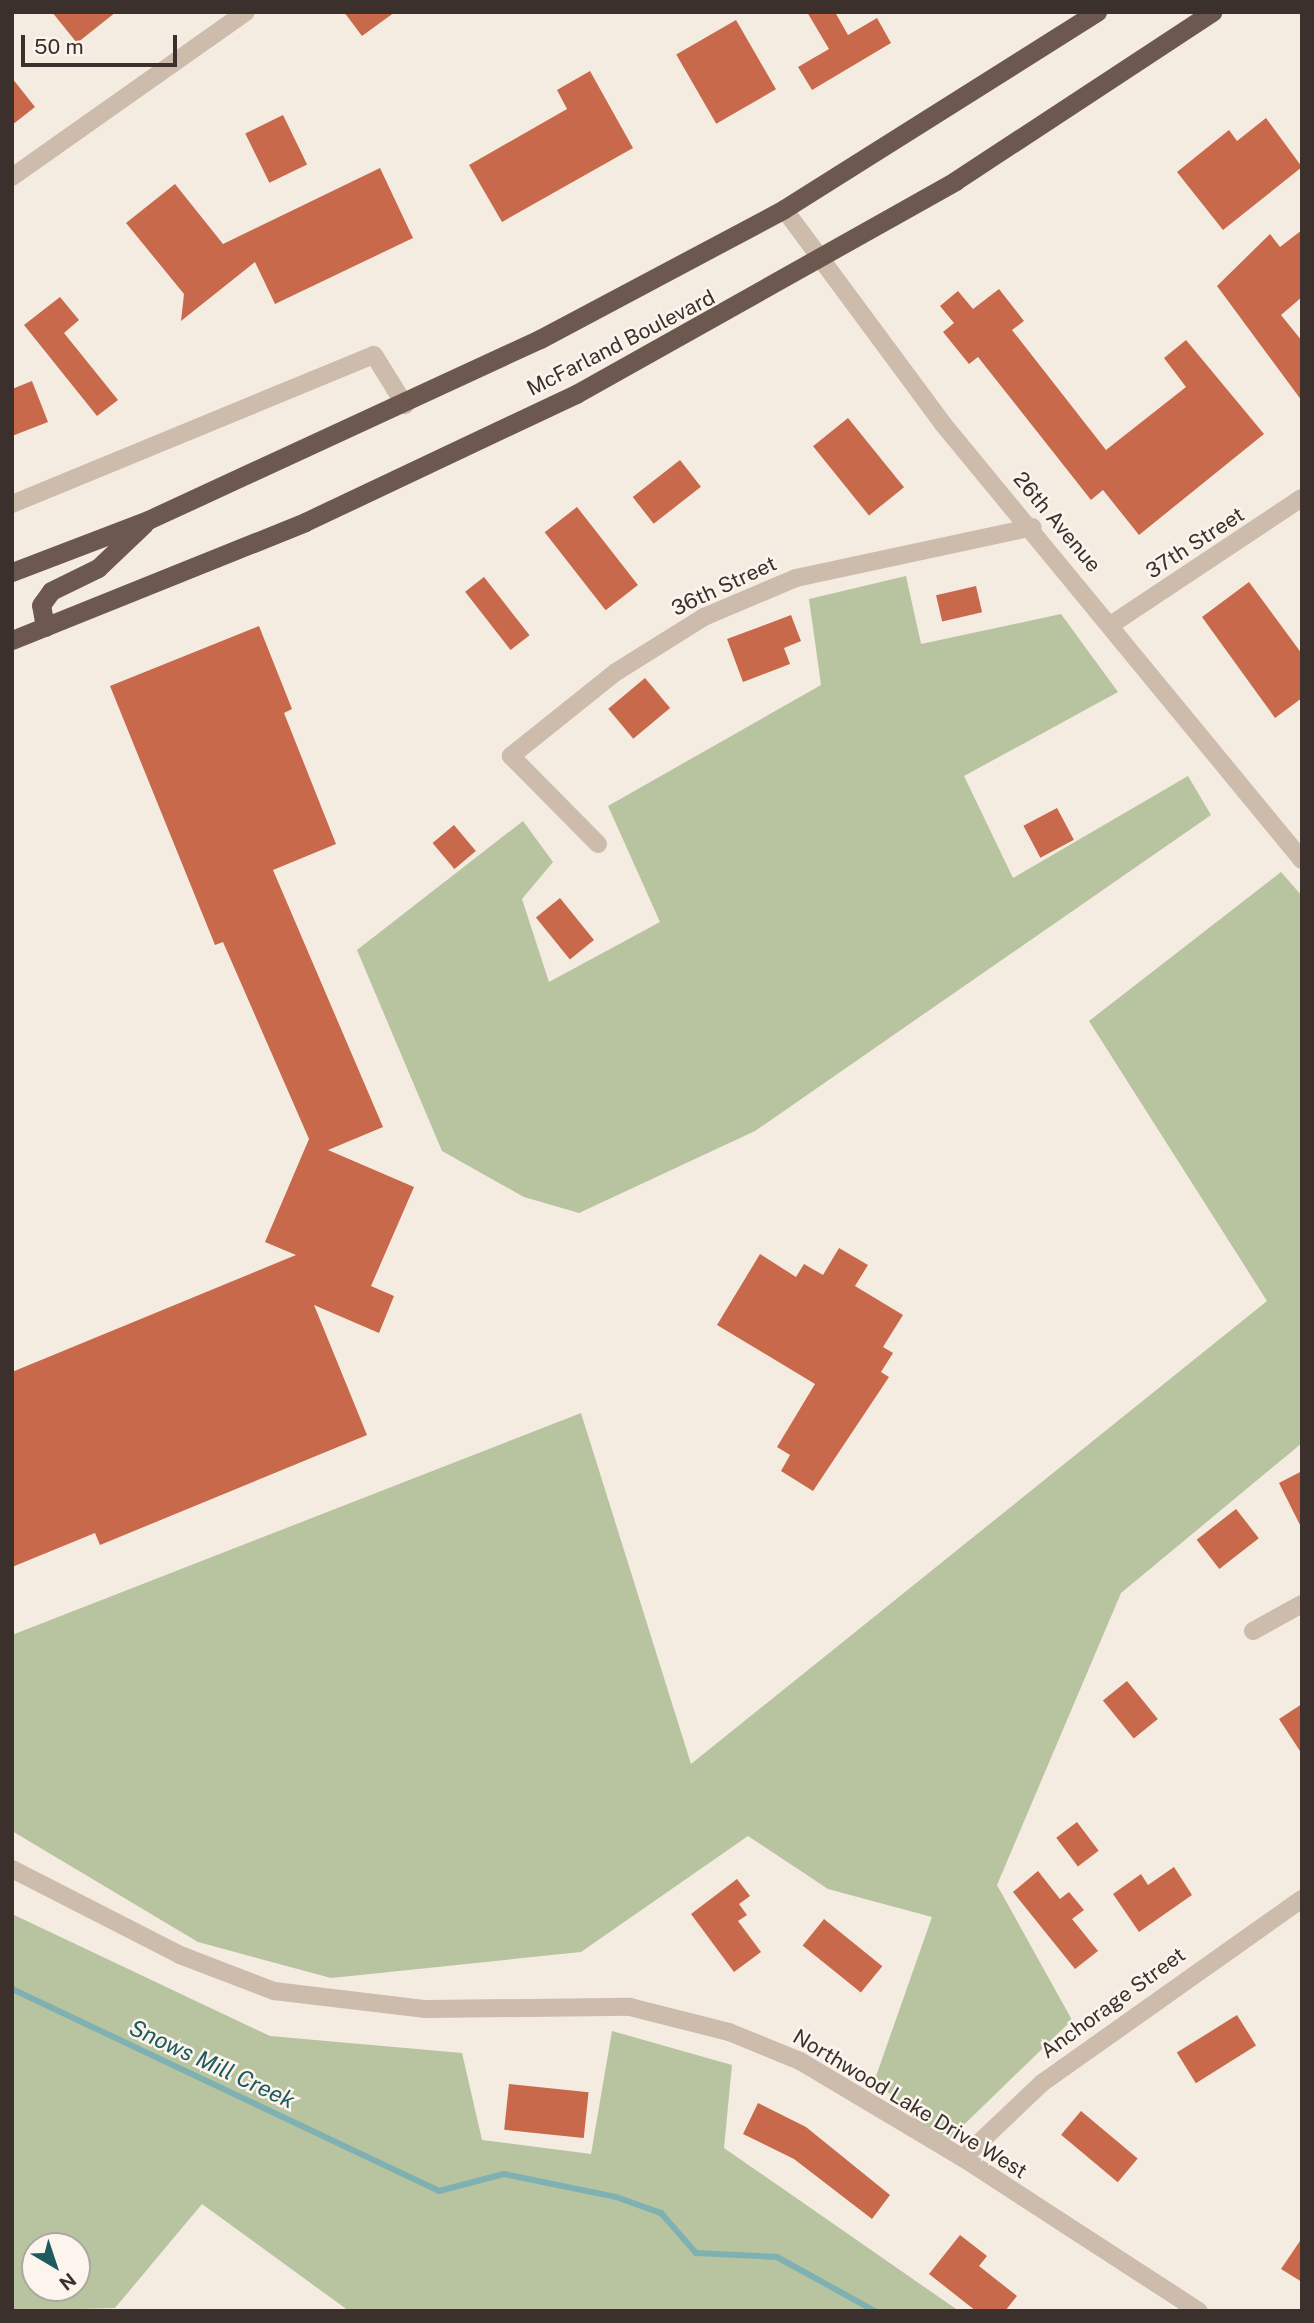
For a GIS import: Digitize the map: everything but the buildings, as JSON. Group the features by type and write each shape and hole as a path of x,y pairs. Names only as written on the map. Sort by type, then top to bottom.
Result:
{"highway":[{"name":"McFarland Boulevard","path":"12,572 148,520 405,405 784,209 1097,12"},
{"name":"McFarland Boulevard","path":"12,640 305,523 576,394 821,261 1212,12"},
{"path":"46,627 41,605 51,591 99,568 148,520"}],"street":[{"path":"12,177 246,12"},
{"name":"26th Avenue","path":"784,209 943,424 1033,527 1302,860"},
{"path":"12,504 374,355 405,405"},
{"name":"37th Street","path":"1112,624 1302,498"},
{"name":"36th Street","path":"598,844 511,756 616,672 748,595 796,578 1033,527"},
{"path":"1253,1631 1302,1604"},
{"name":"Northwood Lake Drive West","path":"12,1869 180,1955 299,1997 426,2009 579,2004 680,2017 800,2062 963,2158 1199,2311"},
{"name":"Anchorage Street","path":"963,2158 1042,2082 1302,1899"}],"green space":[{"path":"906,576 921,644 1061,614 1118,692 964,776 1013,878 1188,776 1211,815 755,1131 579,1213 524,1197 442,1151 357,950 523,821 553,862 522,899 549,982 660,922 608,806 821,685 809,599"},
{"path":"1281,872 1302,896 1302,1443 1121,1593 997,1885 1072,2020 942,2146 875,2079 932,1917 828,1889 748,1836 581,1952 331,1978 198,1942 12,1831 12,1635 581,1413 691,1764 1267,1301 1089,1021"},
{"path":"12,1914 270,2036 462,2053 482,2140 591,2154 612,2031 732,2065 724,2148 959,2311 349,2311 202,2204 115,2308 12,2311"}],"waterway":[{"name":"Snows Mill Creek","path":"12,1989 439,2191 504,2174 616,2197 661,2213 696,2253 777,2257 875,2311"}]}
